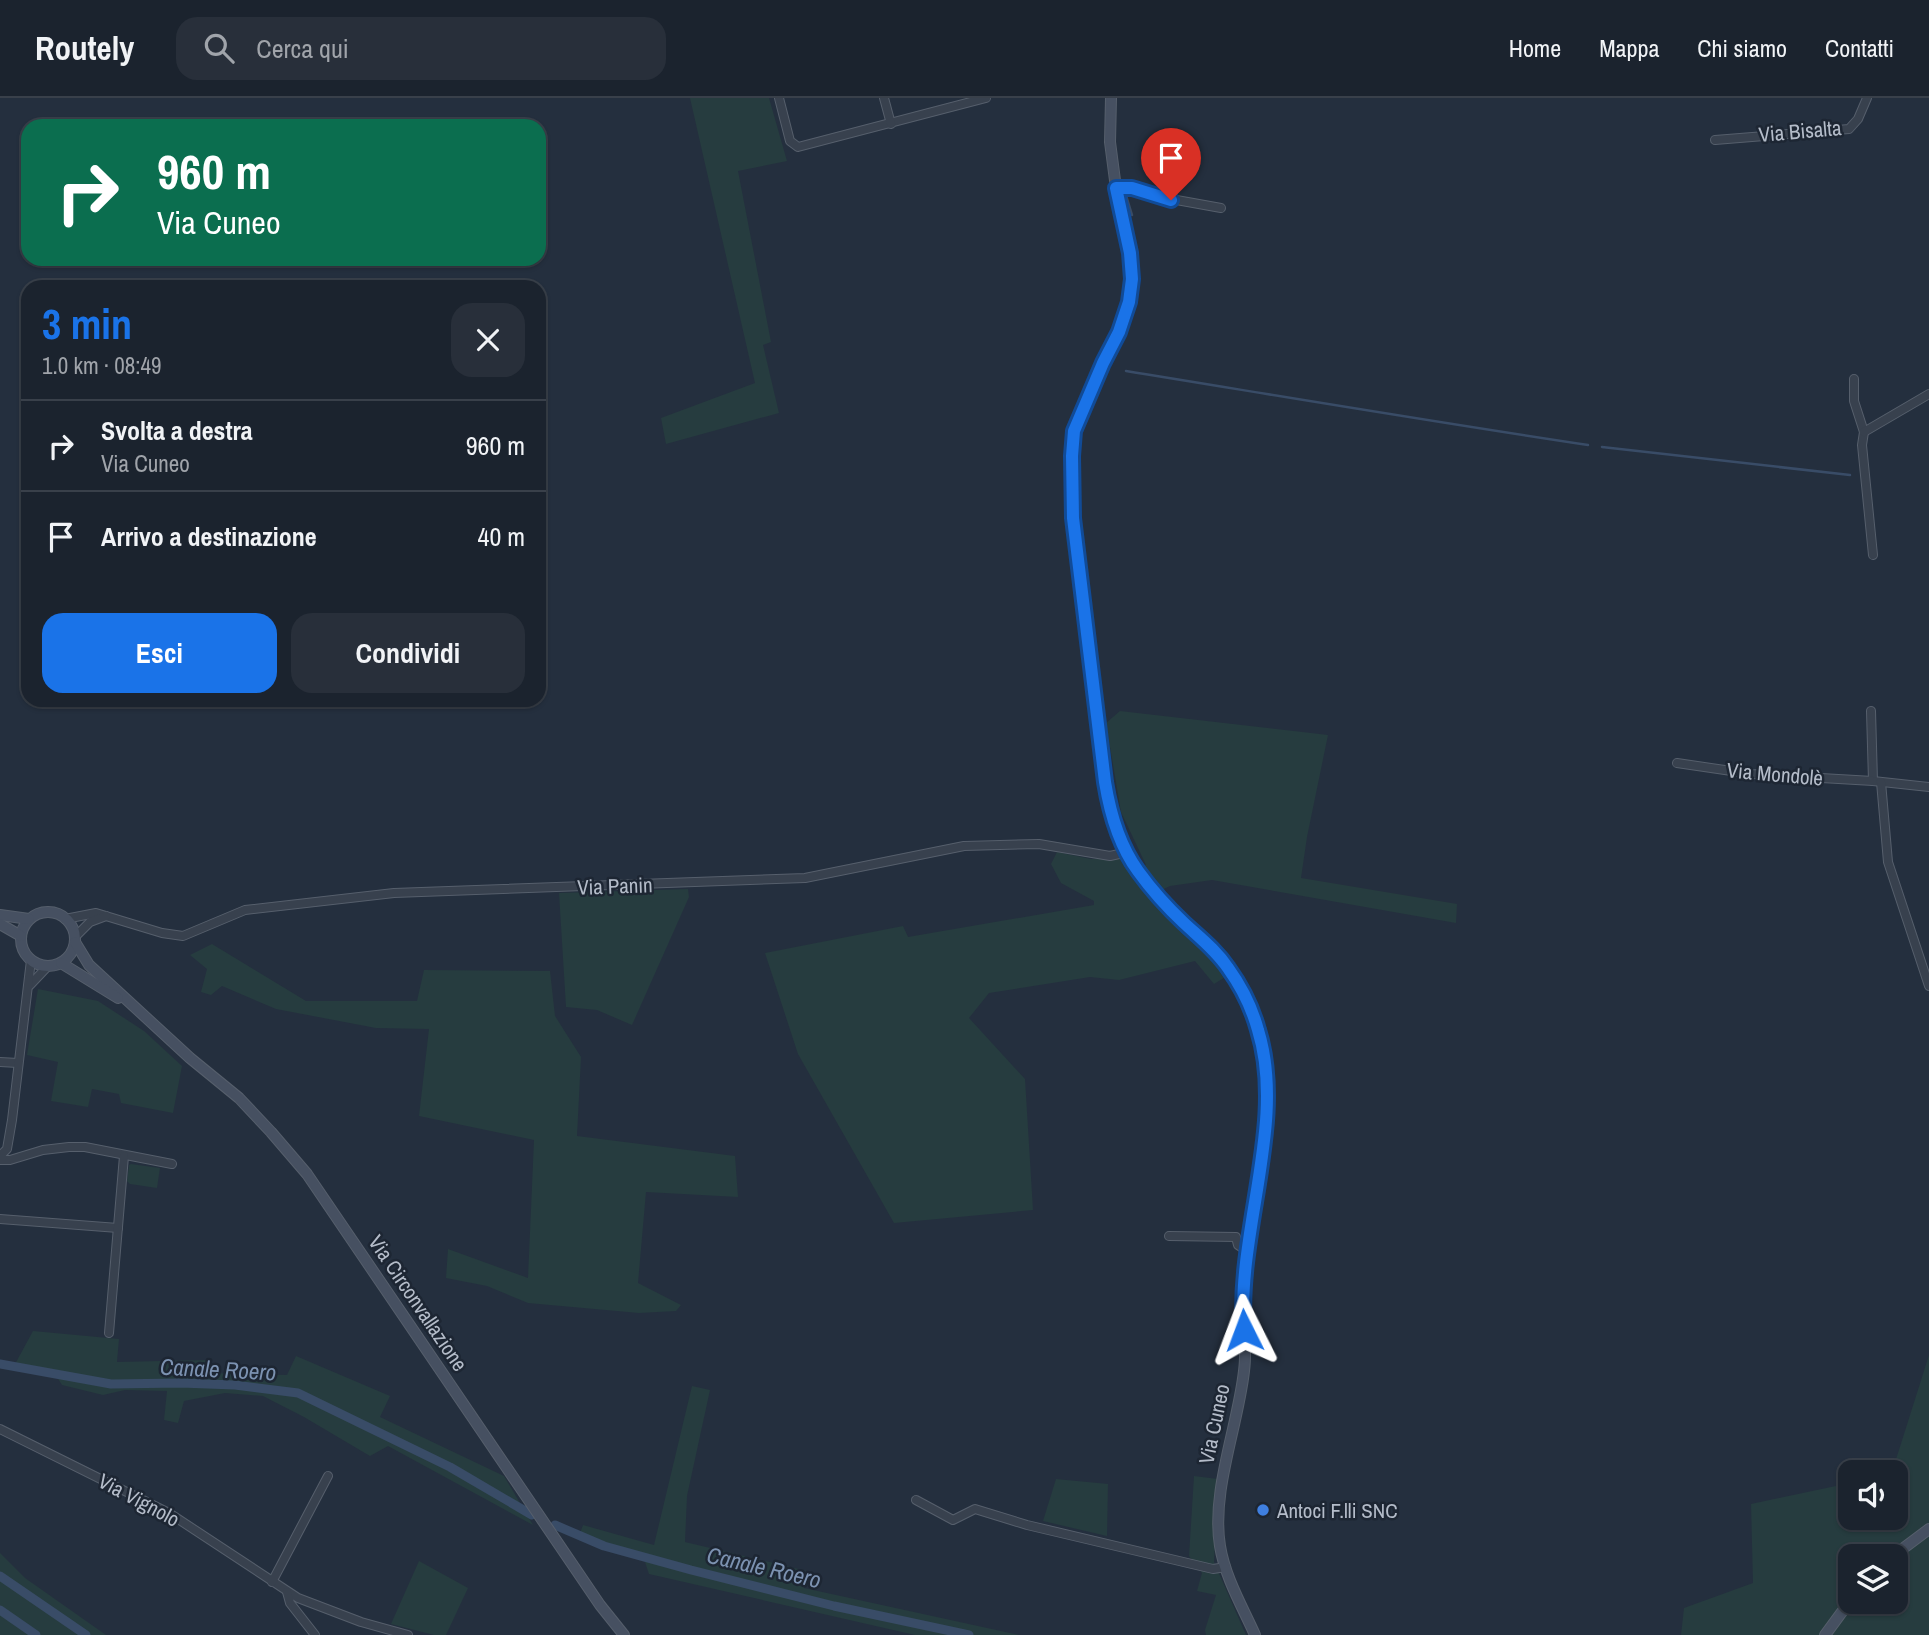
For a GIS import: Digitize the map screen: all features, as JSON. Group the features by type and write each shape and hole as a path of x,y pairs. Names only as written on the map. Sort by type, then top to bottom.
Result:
{"street":[{"path":"779,98 790,141 798,147 986,98"},
{"path":"884,98 891,124"},
{"name":"Via Cuneo","path":"1111,98 1110,142 1116,188 1130,253 1132,279 1129,302 1119,332 1074,431 1073,518 1105,782 1115,825 1137,869 1228,967 1249,1004 1259,1032 1268,1083 1266,1118 1241,1304 1245,1368 1223,1476 1219,1526 1220,1545 1232,1586 1255,1635"},
{"name":"Via Bisalta","path":"1715,140 1849,129 1858,119 1867,98"},
{"path":"1116,188 1132,188 1171,200 1221,208"},
{"path":"1854,379 1854,401 1864,432 1862,445 1873,555"},
{"path":"1864,432 1929,394"},
{"path":"1871,711 1888,862 1929,986"},
{"name":"Via Mondolè","path":"1677,763 1752,774 1877,781 1929,788"},
{"name":"Via Panin","path":"65,919 96,913 162,933 183,936 245,910 394,893 805,878 964,846 1039,844 1110,856 1126,849"},
{"path":"0,915 29,919 46,912 55,912 71,925 75,940"},
{"path":"29,987 48,966 61,962 72,951 75,940 90,922 106,916"},
{"path":"29,919 21,936 22,948 31,960 48,966"},
{"path":"0,924 21,936"},
{"name":"Via Circonvallazione","path":"75,940 89,965 239,1098 307,1174 600,1605 624,1635"},
{"path":"31,960 7,1149 0,1158 10,1160 43,1150 69,1147 172,1164"},
{"name":"Via Circonvallazione","path":"61,962 149,1019"},
{"path":"0,1062 18,1063"},
{"path":"109,1333 124,1156"},
{"path":"0,1219 118,1228"},
{"path":"1247,1251 1238,1245 1236,1237 1240,1231 1250,1229"},
{"path":"1170,1236 1236,1237"},
{"name":"Via Vignolo","path":"0,1429 145,1500 287,1592 328,1611 408,1635"},
{"path":"272,1582 328,1476"},
{"path":"916,1500 953,1520 975,1509 1027,1525 1213,1569 1226,1567"},
{"path":"1908,1545 1929,1529"},
{"path":"287,1592 290,1603 315,1635"},
{"path":"1825,1635 1840,1614"}],"green space":[{"path":"690,98 769,98 787,161 738,171 771,342 763,345 779,413 666,444 661,418 755,383"},
{"path":"1120,711 1328,735 1301,878 1457,904 1456,923 1212,880 1170,886 1151,895 1227,976 1214,984 1195,961 1119,980 1090,977 989,993 969,1018 1025,1079 1033,1210 894,1223 798,1054 765,953 903,926 908,937 1094,905 1094,901 1061,883 1051,864 1057,852 1091,859 1123,859 1130,869 1146,865 1121,812 1106,723"},
{"path":"688,889 689,897 632,1025 597,1010 566,1007 559,893"},
{"path":"212,944 306,1001 417,1001 424,970 550,971 555,1016 581,1057 577,1136 735,1156 738,1197 646,1192 638,1283 681,1305 676,1311 639,1313 528,1303 487,1286 446,1278 448,1249 528,1278 534,1140 419,1116 429,1029 376,1028 276,1009 222,986 211,995 201,992 207,969 190,955"},
{"path":"38,989 98,1001 144,1031 182,1066 173,1113 121,1103 119,1094 92,1089 88,1107 51,1101 58,1062 27,1055"},
{"path":"131,1164 160,1168 157,1188 130,1184 127,1181"},
{"path":"33,1331 119,1339 117,1362 208,1360 206,1373 287,1375 296,1356 390,1396 380,1417 504,1476 533,1525 388,1446 370,1456 263,1396 225,1393 184,1401 178,1423 164,1420 167,1391 125,1390 103,1395 62,1385 53,1371 14,1366"},
{"path":"1929,1355 1929,1635 1681,1635 1684,1608 1753,1583 1751,1504 1838,1486 1838,1530 1908,1530 1908,1460 1896,1460"},
{"path":"692,1386 710,1390 687,1496 685,1542 807,1571 804,1588 1019,1635 915,1635 649,1574 644,1559 578,1539 583,1525 654,1545"},
{"path":"1194,1476 1218,1479 1214,1562 1246,1635 1206,1635 1205,1630 1216,1595 1197,1591 1202,1573 1189,1556"},
{"path":"1056,1479 1108,1484 1107,1536 1043,1521"},
{"path":"0,1553 25,1578 106,1635 0,1635"},
{"path":"419,1561 468,1588 446,1635 434,1635 391,1624"}],"waterway":[{"path":"1125,192 1132,215"},
{"path":"1126,371 1588,445"},
{"path":"1602,447 1850,475"},
{"name":"Canale Roero","path":"0,1364 111,1384 235,1385 298,1393 450,1467 532,1515"},
{"name":"Canale Roero","path":"555,1525 604,1546 691,1570 834,1606 969,1635"},
{"path":"0,1576 86,1635"},
{"path":"0,1610 36,1635"}],"place":[{"name":"Antoci F.lli SNC","path":"1263,1510"}],"route":[{"path":"1171,200 1132,188 1116,188 1130,253 1132,279 1129,302 1119,332 1074,431 1073,518 1105,782 1115,825 1137,869 1182,921 1228,967 1249,1004 1259,1032 1268,1083 1266,1118 1243,1281 1241,1304 1244,1330"}]}
